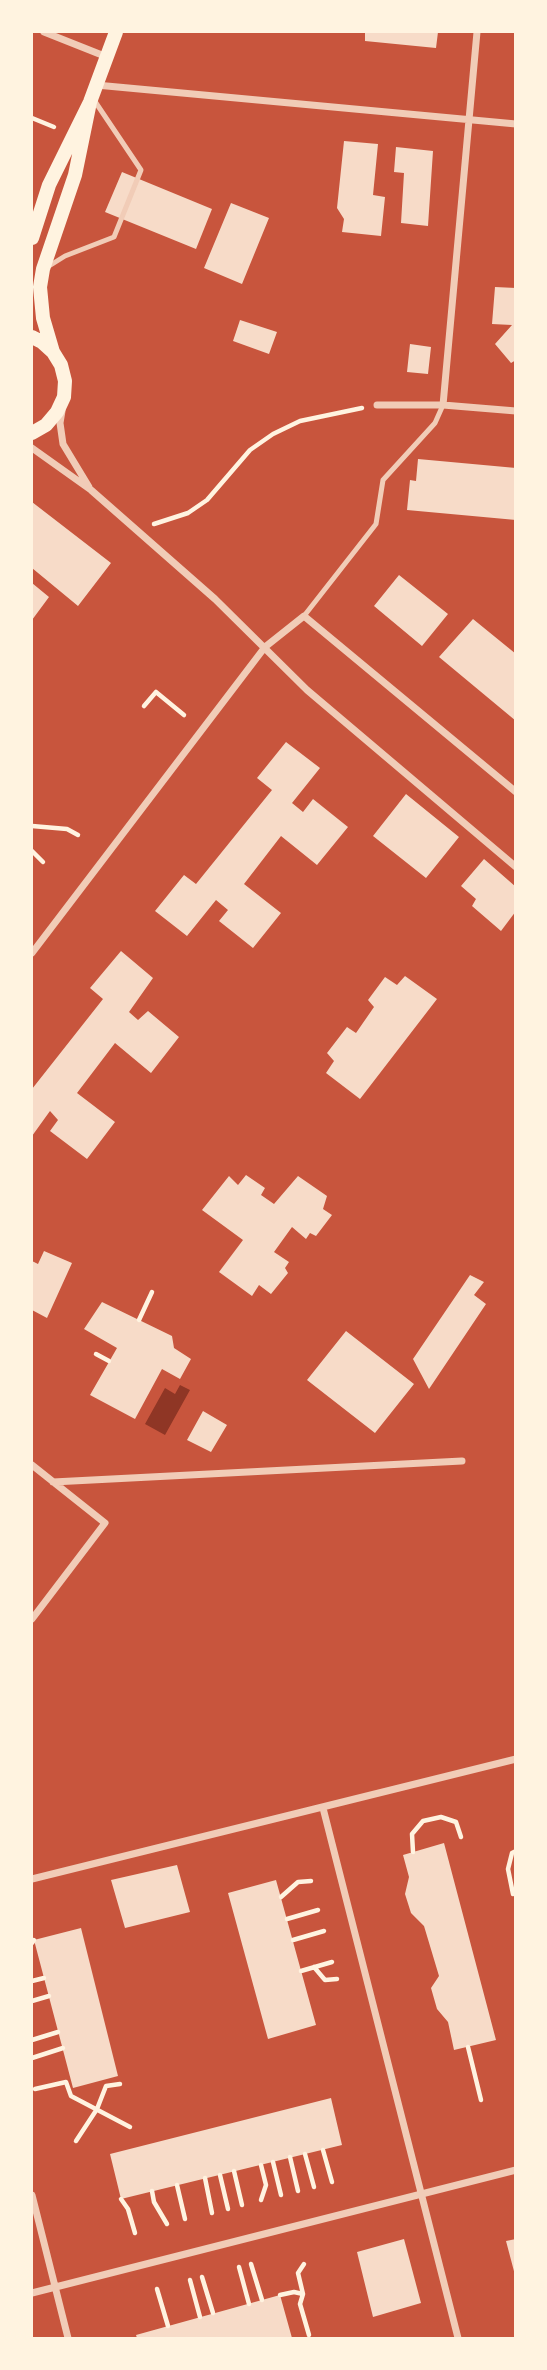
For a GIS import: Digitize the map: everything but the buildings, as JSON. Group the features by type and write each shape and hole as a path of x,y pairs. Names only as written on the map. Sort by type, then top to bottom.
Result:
{"main road":[{"path":"32,238 49,185 93,95 116,32"},
{"path":"32,433 46,425 57,412 64,397 65,381 43,318 40,287 43,269 75,175 93,95"},
{"path":"32,337 53,352"}],"street":[{"path":"44,32 107,57"},
{"path":"443,405 477,32"},
{"path":"93,95 516,124"},
{"path":"64,397 60,423 63,444 91,490"},
{"path":"377,405 443,405 516,411"},
{"path":"32,448 91,490 265,647 307,690 516,867"},
{"path":"32,953 265,647 304,616 516,792"},
{"path":"53,1482 462,1461"},
{"path":"32,1465 105,1523 32,1619"},
{"path":"32,1879 516,1759"},
{"path":"323,1808 458,2339"},
{"path":"32,2293 516,2170"},
{"path":"32,2195 68,2339"}],"lane":[{"path":"43,269 65,256 114,237 141,170 93,95"},
{"path":"304,616 376,524 383,480 435,423 443,405"}],"path":[{"path":"32,118 54,127"},
{"path":"136,530 188,513 207,500 250,450 273,434 300,421 377,405"},
{"path":"144,706 156,692 184,715"},
{"path":"32,826 67,828 78,835"},
{"path":"32,851 43,862"},
{"path":"139,1320 152,1292"},
{"path":"96,1354 109,1361"},
{"path":"413,1852 412,1834 423,1821 441,1817 456,1822 461,1837"},
{"path":"513,1894 508,1869 512,1853 516,1851"},
{"path":"281,1897 298,1882 311,1881"},
{"path":"287,1919 318,1910"},
{"path":"293,1940 324,1931"},
{"path":"301,1970 332,1962"},
{"path":"314,1967 325,1980 337,1979"},
{"path":"32,1981 44,1978"},
{"path":"32,2000 49,1996"},
{"path":"32,2040 58,2032"},
{"path":"468,2047 481,2100"},
{"path":"32,2058 63,2048"},
{"path":"35,2089 66,2082 71,2096 130,2127"},
{"path":"76,2141 97,2109 106,2086 120,2084"},
{"path":"323,2150 332,2182"},
{"path":"305,2154 314,2187"},
{"path":"290,2157 298,2191"},
{"path":"273,2162 281,2195"},
{"path":"261,2165 266,2185 261,2200"},
{"path":"234,2171 242,2205"},
{"path":"220,2175 228,2209"},
{"path":"205,2178 212,2213"},
{"path":"177,2185 185,2219"},
{"path":"152,2191 154,2202 167,2224"},
{"path":"121,2199 128,2209 135,2232"},
{"path":"251,2264 262,2300"},
{"path":"304,2264 299,2273 303,2294 300,2304 309,2335"},
{"path":"240,2267 249,2304"},
{"path":"202,2277 213,2313"},
{"path":"190,2280 200,2317"},
{"path":"158,2288 168,2326"},
{"path":"280,2295 294,2292 303,2294"}],"shaded area":[{"path":"180,1385 190,1390 165,1435 145,1424 165,1388 175,1394"}]}
